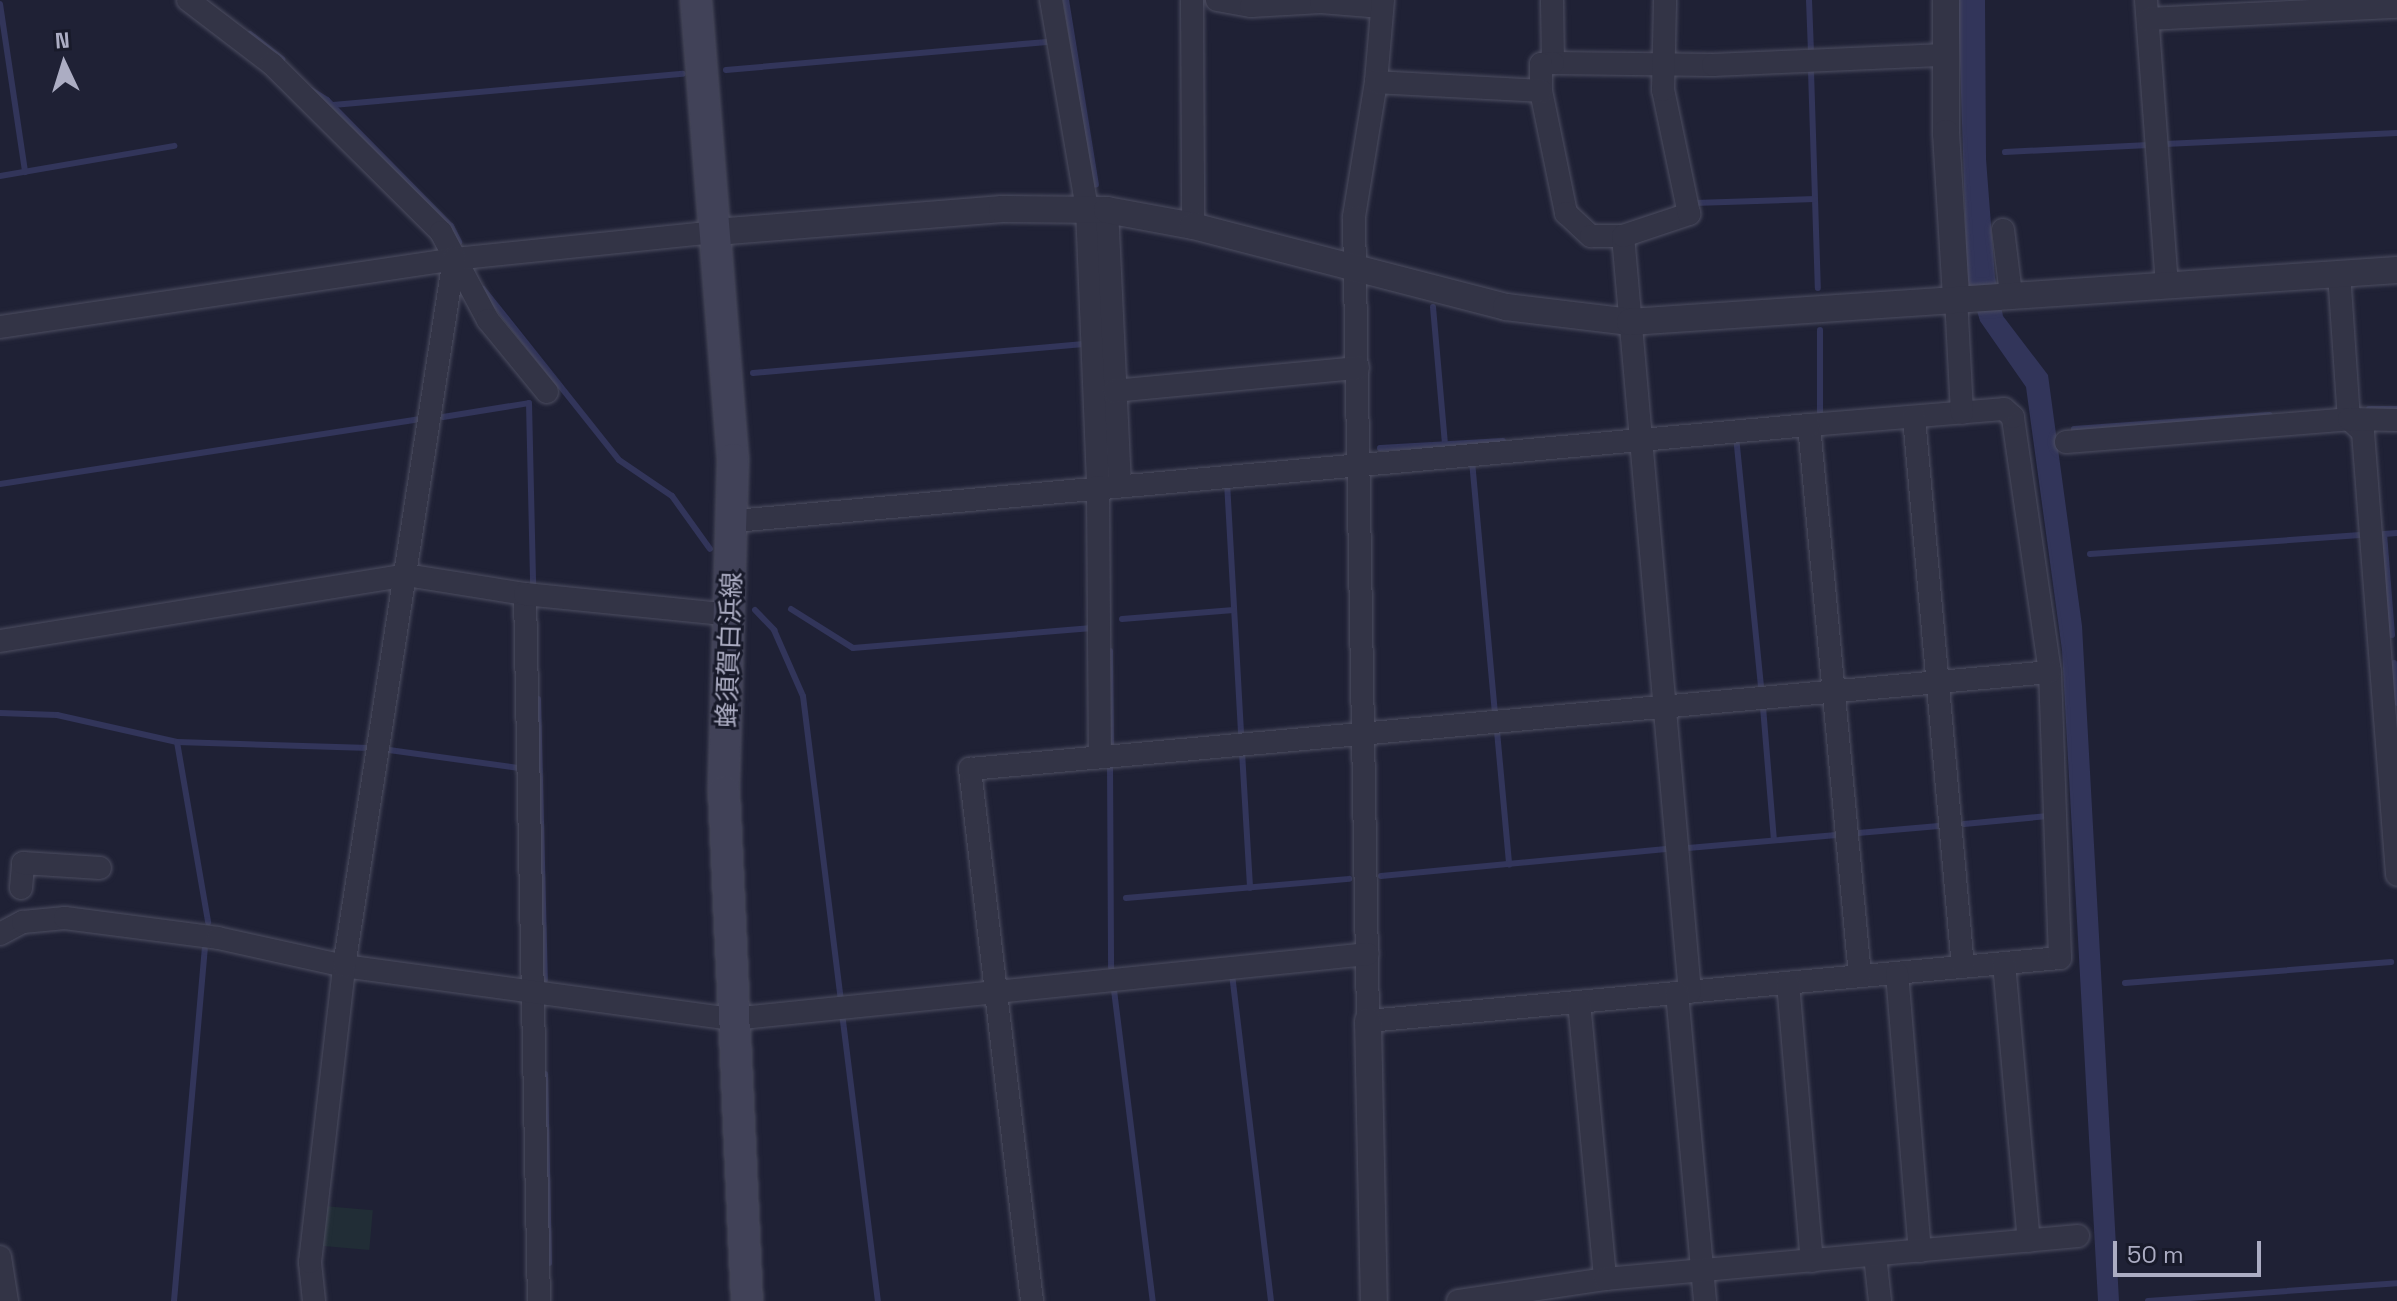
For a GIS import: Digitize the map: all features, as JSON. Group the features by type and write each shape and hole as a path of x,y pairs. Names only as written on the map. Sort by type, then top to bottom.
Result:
{"main road":[{"name":"蜂須賀白浜線","path":"696,0 716,232 735,521 724,791 747,1301"}],"street":[{"path":"188,0 272,64 338,124 441,232 488,320 547,392"},
{"path":"1051,0 1097,209 1114,391 1108,485"},
{"path":"1192,0 1193,226"},
{"path":"1217,0 1251,6 1321,2 1383,4 1376,82 1354,217 1374,1301"},
{"path":"1552,0 1553,63"},
{"path":"1665,0 1663,64 1668,121 1689,214 1623,236 1591,236 1566,213 1541,91 1541,64 1663,64 1945,55"},
{"path":"1946,0 1945,55 1963,298 1962,413"},
{"path":"2167,283 2147,10 2397,7"},
{"path":"1376,82 1541,91"},
{"path":"0,327 454,259 716,232 1002,209 1097,209 1193,226 1506,307 1630,322 2167,283 2397,270"},
{"path":"1097,209 1108,485 1108,756"},
{"path":"2003,230 2011,294"},
{"path":"1623,236 1665,706 1705,1301"},
{"path":"314,1301 310,1262 344,966 454,259"},
{"path":"2339,273 2349,419 2363,432 2390,650 2397,875"},
{"path":"1114,391 1358,368"},
{"path":"735,521 1641,438 2004,409 2013,417 2050,672 2060,958 1368,1021"},
{"path":"1914,417 1963,967"},
{"path":"2066,442 2349,419 2397,420"},
{"path":"1809,425 1860,976"},
{"path":"0,641 406,575 525,594 731,615"},
{"path":"525,594 539,1301"},
{"path":"1032,1301 970,769 2050,672"},
{"path":"23,922 10,887 23,863 100,868"},
{"path":"0,934 23,922 65,918 143,927 344,966 732,1019 1113,976 1368,954"},
{"path":"2004,963 2029,1241"},
{"path":"1897,973 1920,1251"},
{"path":"1788,983 1812,1261"},
{"path":"1579,1002 1605,1279"},
{"path":"1458,1301 1605,1279 2078,1236"},
{"path":"1875,1255 1880,1301"},
{"path":"0,1257 7,1301"}],"shaded area":[{"path":"324,1206 373,1210 369,1250 321,1246"}],"water":[{"path":"1958,0 1985,0 1986,159 1995,277 2003,316 2048,375 2082,626 2119,1301 2098,1301 2062,650 2026,387 1980,321 1967,277"}],"waterway":[{"path":"1066,0 1096,185"},
{"path":"1809,0 1811,52"},
{"path":"0,4 25,172"},
{"path":"250,34 282,59"},
{"path":"726,70 1047,42"},
{"path":"1811,71 1818,288"},
{"path":"333,105 683,74"},
{"path":"311,90 327,100 451,226 459,242"},
{"path":"2165,144 2397,133"},
{"path":"2005,152 2149,145"},
{"path":"0,176 174,146"},
{"path":"1694,203 1815,199"},
{"path":"483,289 619,460 672,496 710,549"},
{"path":"1433,307 1445,445"},
{"path":"1820,330 1820,416"},
{"path":"753,373 1084,344"},
{"path":"443,417 529,403 533,584"},
{"path":"2369,409 2397,409"},
{"path":"2074,429 2269,415"},
{"path":"0,484 422,419"},
{"path":"1736,436 1761,686"},
{"path":"1380,448 1503,441"},
{"path":"1472,461 1495,712"},
{"path":"1227,482 1241,734"},
{"path":"2392,635 2384,534 2397,533"},
{"path":"2090,554 2360,535"},
{"path":"791,609 853,648 1092,628"},
{"path":"755,610 774,630 803,696 841,1002"},
{"path":"1122,619 1234,610"},
{"path":"1110,651 1111,752"},
{"path":"2394,663 2397,703"},
{"path":"538,699 545,980"},
{"path":"1763,707 1774,840"},
{"path":"0,713 57,715 177,742 370,748"},
{"path":"1497,731 1509,864"},
{"path":"177,742 208,922"},
{"path":"389,750 518,768"},
{"path":"1242,752 1250,888"},
{"path":"1110,763 1111,966 1153,1301"},
{"path":"1964,824 2048,816"},
{"path":"1858,833 1939,826"},
{"path":"1688,848 1836,835"},
{"path":"1381,876 1669,849"},
{"path":"1126,898 1349,879"},
{"path":"174,1301 205,949"},
{"path":"2125,983 2391,962"},
{"path":"1232,974 1271,1301"},
{"path":"842,1013 878,1301"},
{"path":"545,1074 549,1263"},
{"path":"2148,1301 2397,1283"}]}
